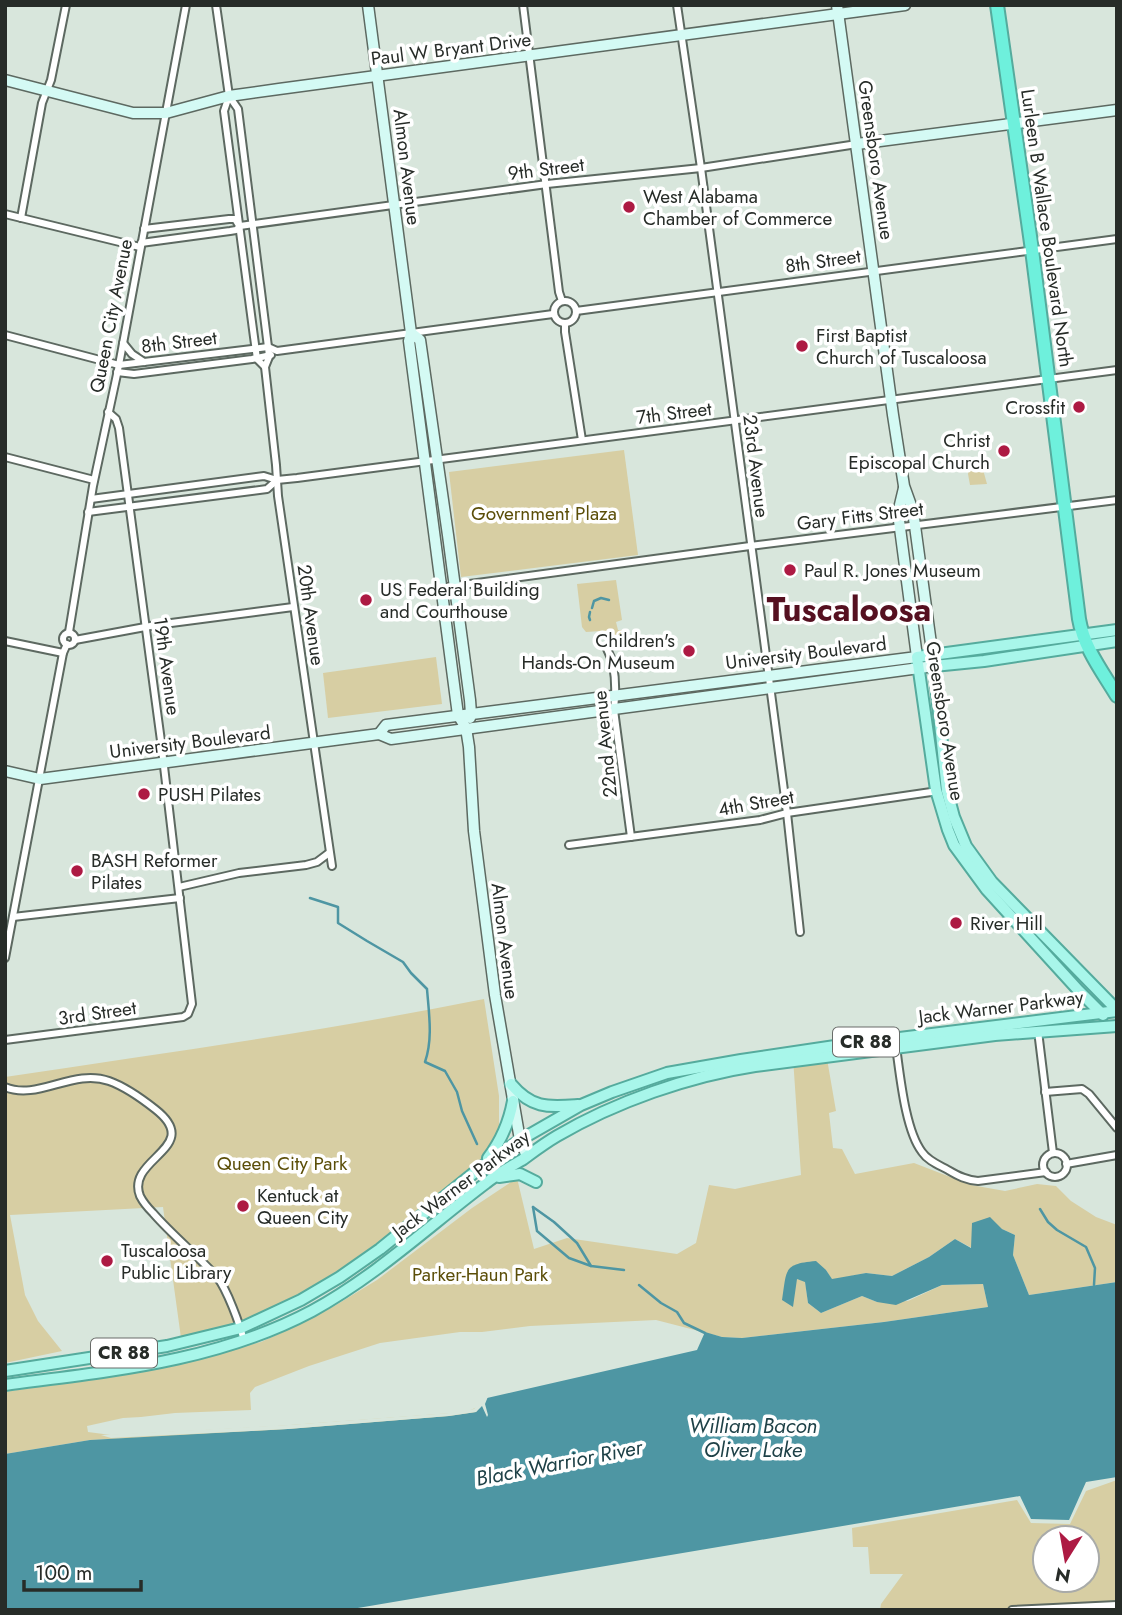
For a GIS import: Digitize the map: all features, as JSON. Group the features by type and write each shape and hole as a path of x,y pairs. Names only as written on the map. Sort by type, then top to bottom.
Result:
{"highway":[{"name":"Lurleen B Wallace Boulevard North","path":"997,5 1032,250 1064,508 1085,641 1117,696"}],"main road":[{"name":"Almon Avenue","path":"368,5 411,332 409,341 440,588 458,715 466,728 469,747 474,831 484,917 502,1045 520,1140 527,1156"},
{"name":"Paul W Bryant Drive","path":"5,80 134,113 166,113 229,96 681,35 837,10 905,5"},
{"name":"Greensboro Avenue","path":"837,10 904,486 913,511 933,660 942,791 966,846 992,882 1117,1010"},
{"path":"857,144 1117,110"},
{"name":"Almon Avenue","path":"411,332 420,340 455,587 471,714 466,728"},
{"name":"Greensboro Avenue","path":"904,486 898,513 918,663 948,830 954,845 985,888 1099,1012 1117,1025"},
{"name":"University Boulevard","path":"1085,641 1117,631"},
{"name":"University Boulevard","path":"5,771 40,779 379,734 391,739 769,689 933,660 1085,641 1117,642"},
{"name":"University Boulevard","path":"379,734 386,725 458,715 767,675 918,663"},
{"path":"1067,1017 1079,1011 1079,991"},
{"name":"Jack Warner Parkway","path":"5,1371 167,1346 241,1328 301,1300 340,1277 520,1140 581,1105 667,1073 835,1046 1117,1010"},
{"name":"Jack Warner Parkway","path":"5,1385 143,1366 223,1348 291,1321 339,1295 388,1261 492,1178 555,1137 611,1109 699,1078 748,1067 896,1047 1117,1025"},
{"path":"511,1084 524,1098 536,1104 581,1105"},
{"path":"480,1168 500,1141 513,1101"},
{"path":"492,1178 520,1174 536,1182"}],"street":[{"path":"21,218 42,103 52,79 65,5"},
{"name":"Queen City Avenue","path":"5,958 63,653 67,645 63,638 69,632 94,480 118,369 186,5"},
{"path":"216,5 229,96 224,111 257,359 264,367 269,357 253,225 237,107 229,96"},
{"path":"523,5 562,301"},
{"name":"23rd Avenue","path":"677,5 787,813 800,932"},
{"name":"9th Street","path":"5,214 141,245 236,230 240,226 547,184 701,168 857,144"},
{"name":"9th Street","path":"144,229 229,219 235,219 240,226"},
{"name":"8th Street","path":"576,311 1117,239"},
{"path":"562,301 571,303 576,311 574,318 565,324 558,321 553,314 554,307 562,301"},
{"name":"8th Street","path":"5,335 134,374 257,359 269,357 277,351 553,314"},
{"path":"565,324 582,440"},
{"name":"8th Street","path":"123,343 132,355 146,362"},
{"path":"268,347 277,351"},
{"name":"8th Street","path":"118,369 146,362 268,347"},
{"name":"20th Avenue","path":"264,367 293,607 332,866"},
{"name":"7th Street","path":"91,499 264,476 277,480 437,460 1117,370"},
{"name":"19th Avenue","path":"108,412 116,419 119,428 164,764 192,999 190,1010"},
{"path":"5,457 94,480"},
{"name":"7th Street","path":"89,512 267,489 277,480"},
{"name":"Gary Fitts Street","path":"440,588 1117,500"},
{"path":"67,645 71,645 75,640 145,627 293,607"},
{"path":"69,632 74,635 75,640"},
{"path":"5,641 63,653"},
{"name":"22nd Avenue","path":"607,649 611,656 616,695 614,710 631,837"},
{"name":"4th Street","path":"569,845 760,820 787,813 942,791"},
{"path":"179,887 239,873 306,865 317,862 329,853"},
{"path":"13,918 180,898"},
{"path":"5,906 15,909"},
{"name":"3rd Street","path":"5,1040 183,1017 190,1010"},
{"path":"1038,1031 1053,1153"},
{"path":"896,1047 902,1093 911,1129 922,1153 932,1162 969,1181 1046,1172"},
{"path":"5,1087 31,1090 93,1077 124,1088 166,1117 173,1134 165,1149 140,1177 138,1187 141,1198 159,1220 219,1279 244,1341"},
{"path":"1045,1093 1082,1089 1117,1128"},
{"path":"1053,1153 1061,1155 1066,1164 1064,1171 1058,1176 1051,1176 1043,1168 1046,1157 1053,1153"},
{"path":"1066,1164 1117,1155"},
{"path":"1012,1610 1117,1605"}],"green space":[{"name":"Government Plaza","path":"624,450 638,555 461,577 449,472"},
{"path":"982,459 987,484 970,485 970,460"},
{"path":"616,580 622,620 616,622 618,630 623,630 624,641 614,644 601,631 586,632 582,627 577,584"},
{"path":"436,657 442,704 328,718 323,673"},
{"name":"Queen City Park","path":"484,999 499,1096 499,1128 480,1168 340,1277 244,1325 181,1338 163,1207 10,1215 25,1295 38,1321 62,1351 5,1363 5,1077 305,1031"},
{"name":"Parker-Haun Park","path":"826,1053 836,1111 829,1113 833,1148 842,1149 855,1174 914,1163 971,1185 1005,1191 1037,1184 1056,1186 1071,1201 1096,1217 1117,1225 1117,1282 1029,1295 1013,1255 1015,1235 1002,1229 972,1248 955,1239 929,1257 892,1276 866,1273 832,1280 826,1270 797,1279 805,1281 808,1303 821,1313 862,1296 877,1302 908,1301 942,1285 983,1284 988,1307 742,1338 722,1337 656,1320 460,1332 380,1343 309,1366 255,1387 250,1393 251,1410 123,1418 87,1426 88,1432 111,1435 466,1412 482,1405 489,1420 90,1440 5,1454 5,1392 173,1365 261,1342 336,1305 377,1280 472,1208 517,1178 534,1249 567,1238 677,1254 696,1243 709,1185 735,1189 801,1175 793,1058"},
{"path":"1117,1480 1117,1610 880,1610 881,1604 903,1574 870,1574 868,1547 853,1547 852,1528 1017,1500 1031,1523 1070,1524 1086,1491"}],"water":[{"name":"William Bacon Oliver Lake","path":"990,1217 1002,1229 1015,1235 1013,1255 1029,1295 1117,1282 1117,1477 1086,1482 1069,1520 1031,1519 1020,1496 346,1610 5,1610 5,1454 90,1440 288,1429 476,1412 487,1398 697,1350 705,1332 722,1337 742,1338 988,1307 983,1284 942,1285 896,1305 862,1296 821,1313 808,1303 805,1282 797,1279 793,1307 782,1300 788,1270 797,1264 816,1261 832,1279 866,1273 892,1276 929,1257 955,1239 971,1248 972,1223"}],"pier":[{"path":"489,1394 485,1404 487,1417 482,1406 476,1412 449,1416 288,1429 111,1438 101,1435 449,1413 474,1409"}],"waterway":[{"path":"592,608 594,601 601,598 609,600"},
{"path":"590,612 590,620"},
{"path":"310,898 338,907 338,923 403,962 427,989 430,1035 425,1062 445,1071 457,1092 462,1111 477,1144"},
{"path":"533,1207 537,1231 569,1258 591,1266 624,1270"},
{"path":"533,1207 577,1243 591,1266"},
{"path":"1040,1209 1057,1230 1086,1247 1095,1268 1094,1285"},
{"path":"639,1285 677,1312 684,1323 705,1333"}],"place":[{"name":"West Alabama Chamber of Commerce","path":"629,207"},
{"name":"First Baptist Church of Tuscaloosa","path":"802,346"},
{"name":"Crossfit","path":"1079,407"},
{"name":"Christ Episcopal Church","path":"1004,451"},
{"name":"Paul R. Jones Museum","path":"790,570"},
{"name":"US Federal Building and Courthouse","path":"366,600"},
{"name":"Children's Hands-On Museum","path":"689,651"},
{"name":"PUSH Pilates","path":"144,794"},
{"name":"BASH Reformer Pilates","path":"77,871"},
{"name":"River Hill","path":"956,923"},
{"name":"Kentuck at Queen City","path":"243,1206"},
{"name":"Tuscaloosa Public Library","path":"107,1261"}],"district":[{"name":"Tuscaloosa","path":"849,609"}],"water label":[{"name":"Black Warrior River","path":"559,1463"}]}
